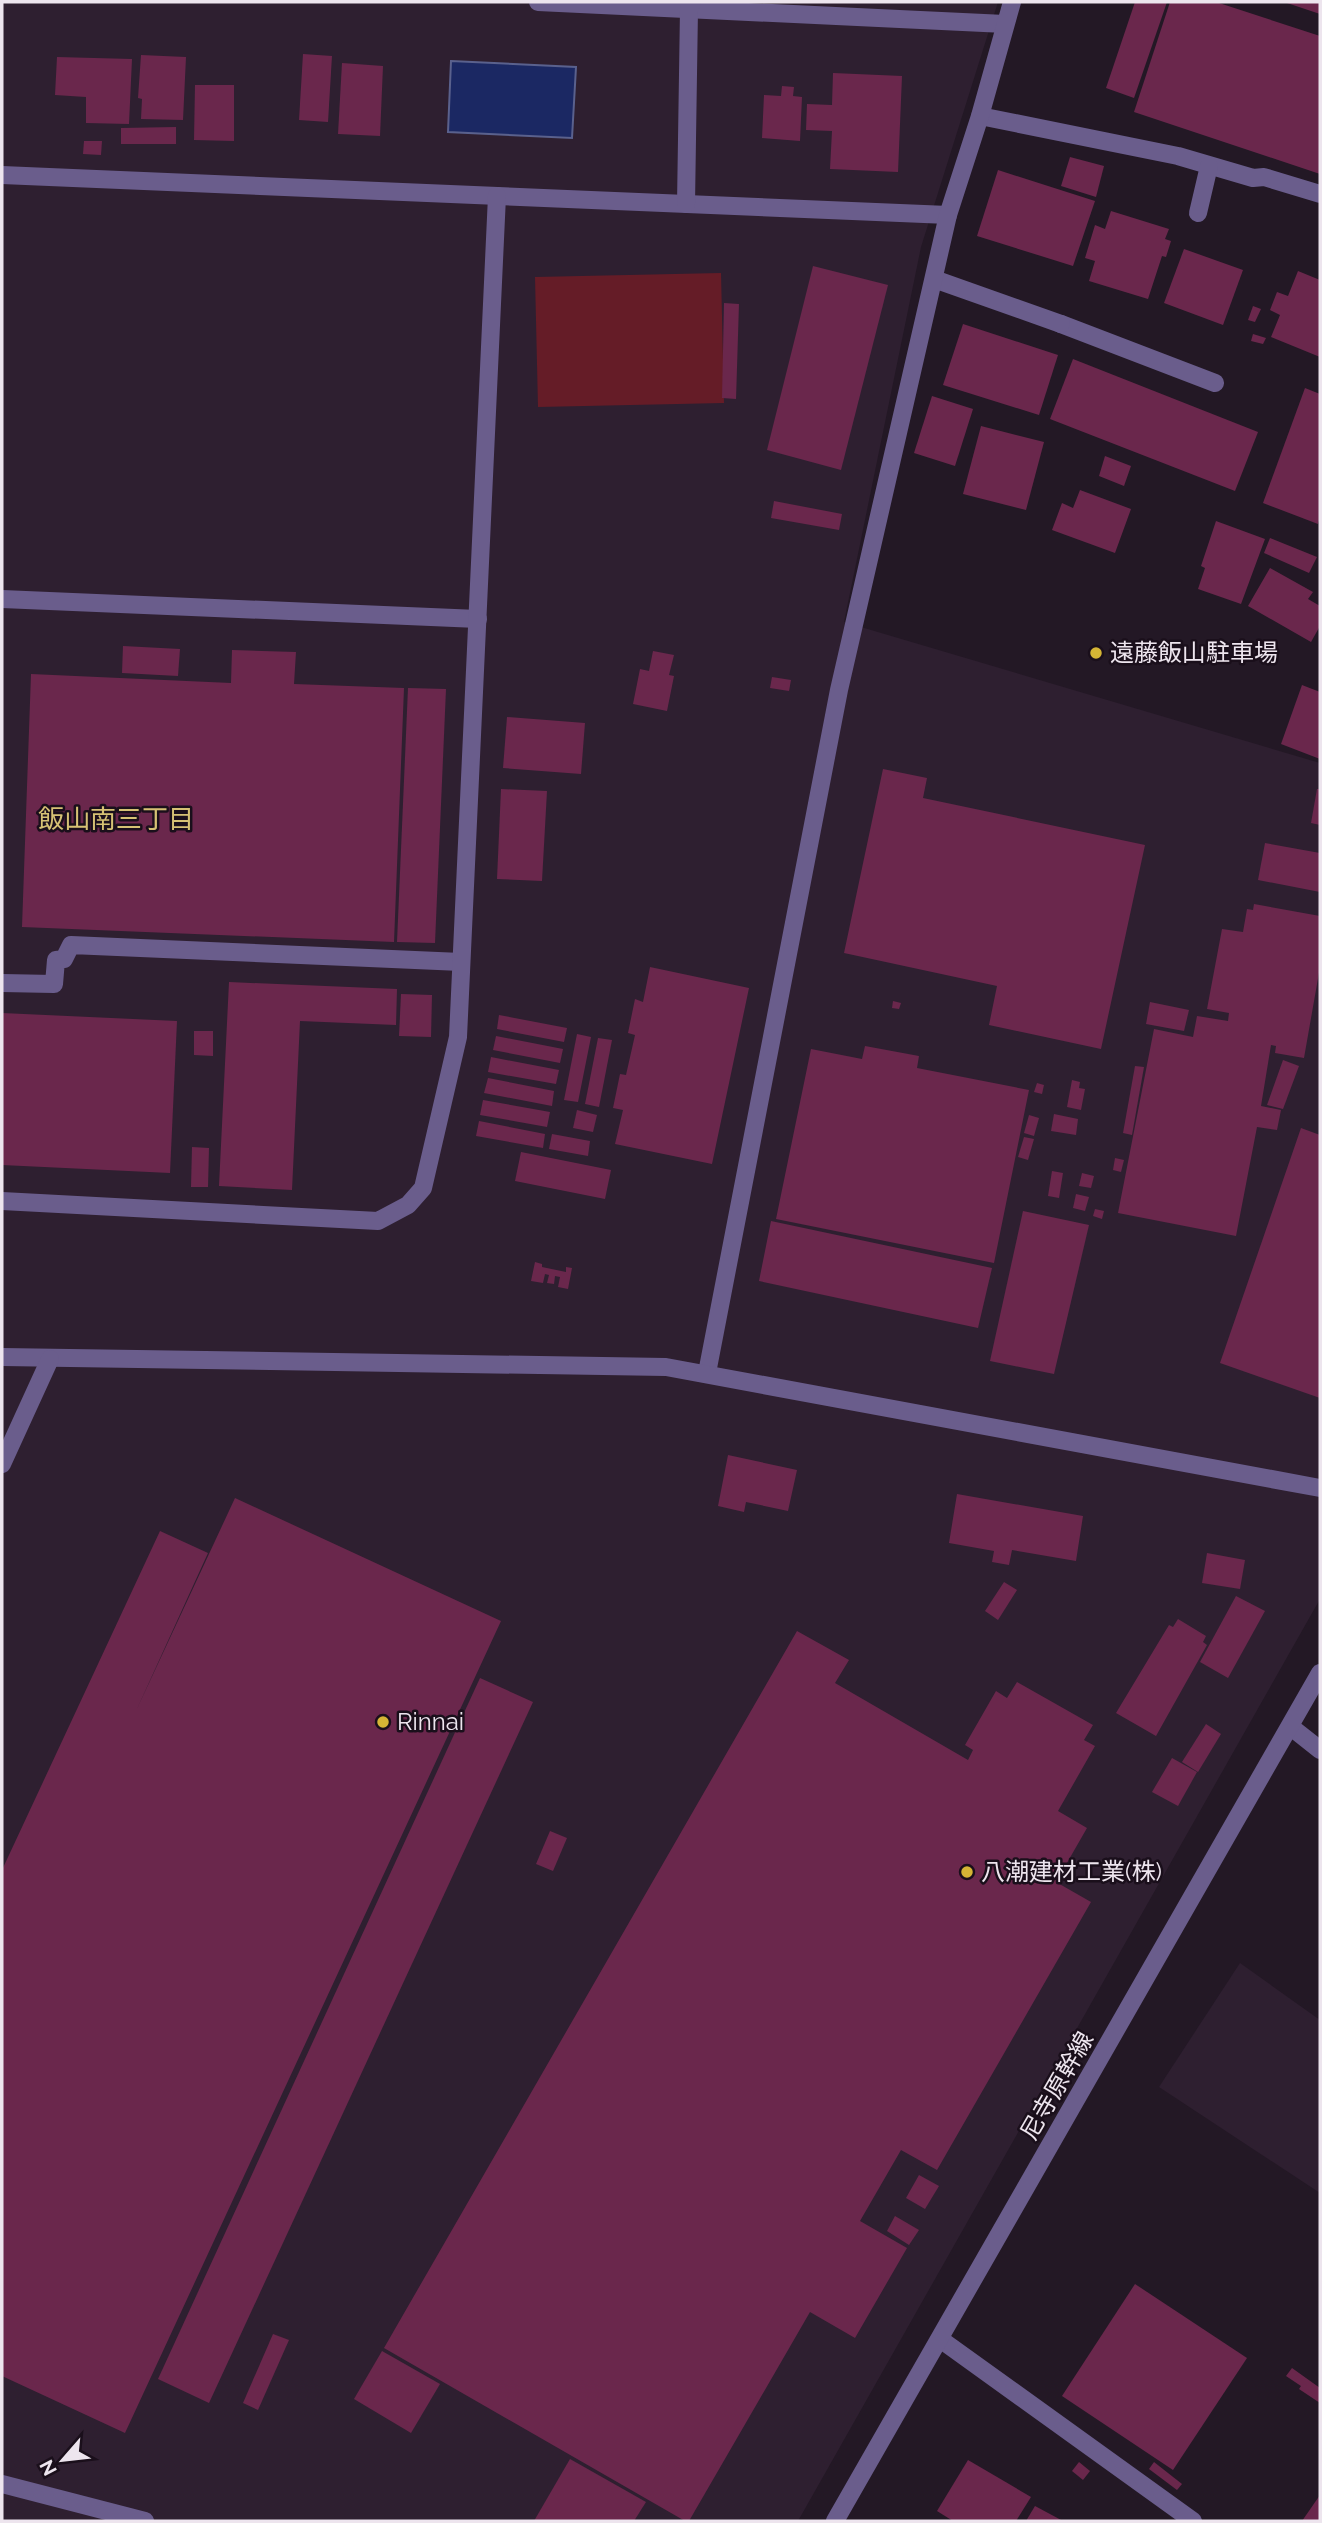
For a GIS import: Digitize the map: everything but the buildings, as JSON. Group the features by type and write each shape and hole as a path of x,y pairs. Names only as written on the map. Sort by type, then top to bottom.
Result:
{"street":[{"path":"538,2 690,5 1005,23"},
{"path":"707,1373 839,690 948,215 980,116 1012,2"},
{"path":"686,204 690,5"},
{"path":"980,116 1178,156 1320,194"},
{"path":"1198,213 1209,166"},
{"path":"2,175 948,215"},
{"path":"2,1200 378,1221 408,1205 423,1188 458,1037 497,196"},
{"path":"934,279 1214,383"},
{"path":"2,599 478,619"},
{"path":"2,984 54,984 56,960 64,959 71,946 461,962"},
{"path":"2,1357 666,1367 1320,1488"},
{"path":"2,1464 50,1359"},
{"name":"尼寺原幹線","path":"835,2521 1320,1673"},
{"path":"1291,1727 1320,1749"},
{"path":"940,2339 1193,2521"},
{"path":"2,2484 145,2521"}],"shaded area":[{"path":"2,2 998,2 921,247 844,622 1320,763 1320,1599 798,2521 2,2521"},
{"path":"721,273 724,403 538,407 535,277"},
{"path":"1240,1963 1320,2020 1320,2193 1159,2087"}],"water":[{"path":"451,61 576,67 572,138 448,132"}],"place":[{"name":"遠藤飯山駐車場","path":"1096,653"},
{"name":"Rinnai","path":"383,1722"},
{"name":"八潮建材工業(株)","path":"967,1872"}],"district":[{"name":"飯山南三丁目","path":"116,819"}]}
